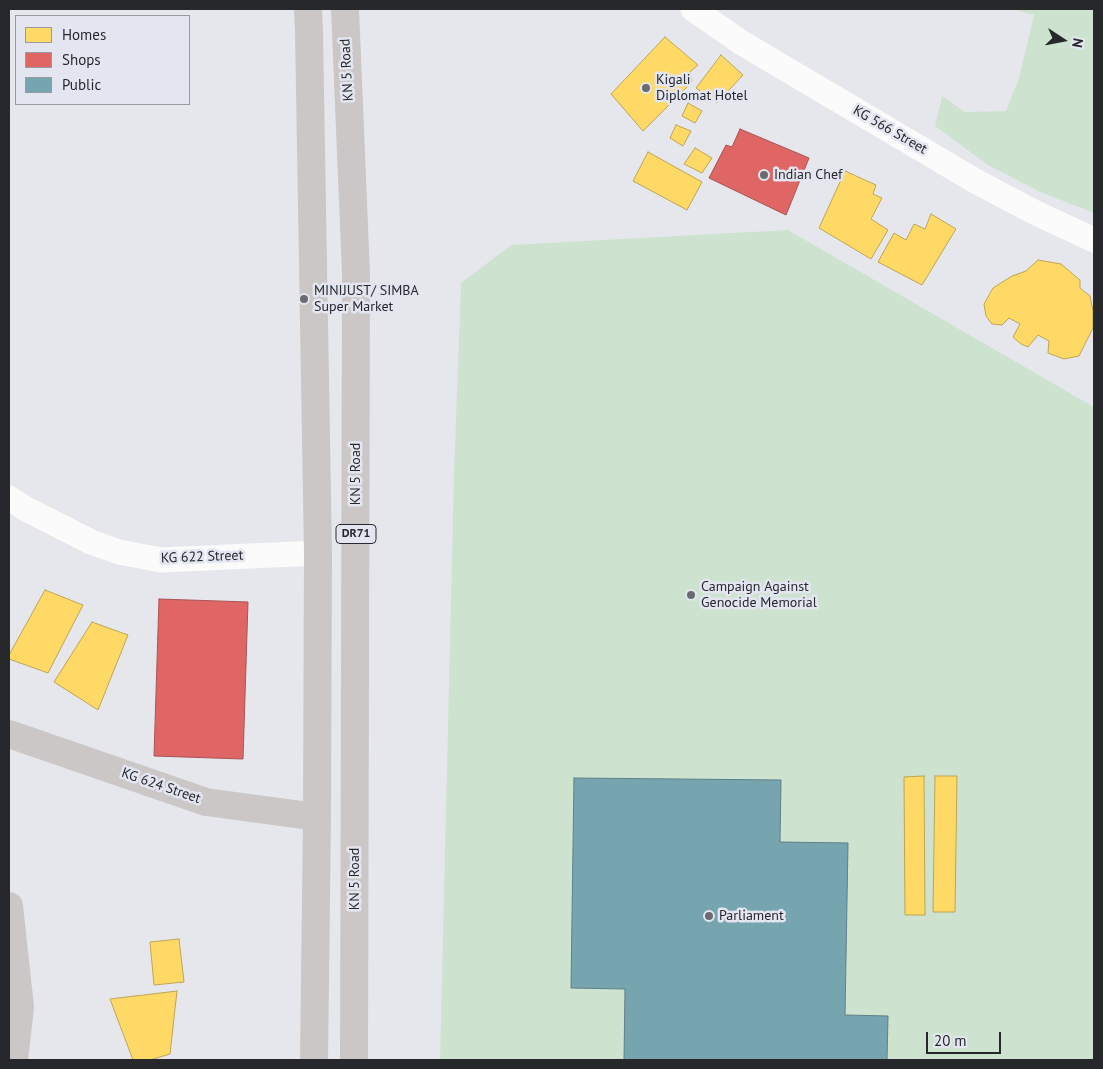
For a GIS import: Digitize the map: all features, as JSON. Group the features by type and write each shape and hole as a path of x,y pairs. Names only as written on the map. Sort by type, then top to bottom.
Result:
{"main road":[{"name":"DR71","path":"308,9 318,553 314,1060"},
{"name":"KN 5 Road","path":"345,9 356,274 354,1060"},
{"name":"KG 624 Street","path":"9,734 206,802 317,817"},
{"path":"9,906 20,1007 14,1060"}],"street":[{"name":"KG 566 Street","path":"694,9 742,43 977,182 1036,213 1094,240"},
{"name":"KG 622 Street","path":"9,498 26,509 91,542 119,552 161,560 318,553"}],"green space":[{"path":"1011,9 1094,9 1094,213 1040,192 988,165 935,126 942,96 965,112 1006,111 1019,78 1034,15"},
{"path":"788,230 1094,407 1094,1060 440,1060 454,474 461,283 511,245"}],"building: Homes":[{"path":"665,37 698,65 690,72 692,81 643,131 611,94"},
{"path":"721,55 743,75 717,103 696,88"},
{"path":"688,103 702,111 695,123 682,116"},
{"path":"676,125 691,131 683,146 670,138"},
{"path":"695,148 712,158 702,173 684,164"},
{"path":"648,152 702,182 687,210 633,181"},
{"path":"845,171 876,185 873,194 882,198 871,219 888,230 871,259 819,228"},
{"path":"931,214 956,229 922,285 878,262 894,233 906,240 914,224 925,229"},
{"path":"1038,260 1061,264 1080,280 1080,288 1090,296 1093,311 1093,328 1079,356 1064,359 1048,353 1049,341 1038,335 1028,347 1021,344 1013,337 1020,324 1009,318 1002,325 992,324 986,316 984,304 993,288 1012,276 1026,271"},
{"path":"45,590 83,605 48,673 9,659 9,655"},
{"path":"92,622 128,635 98,710 54,682"},
{"path":"924,776 925,915 905,915 904,777"},
{"path":"935,776 957,776 955,912 933,912"},
{"path":"179,939 184,982 154,985 150,942"},
{"path":"177,991 170,1054 150,1060 133,1060 110,999"}],"building: Shops":[{"path":"740,129 809,158 786,215 709,178 726,145 732,147"},
{"path":"159,599 248,602 243,759 154,756"}],"building: Public":[{"name":"Parliament","path":"574,778 781,780 780,842 848,843 845,1015 888,1016 887,1060 624,1060 625,989 571,988"}],"place":[{"name":"Kigali Diplomat Hotel","path":"646,88"},
{"name":"Indian Chef","path":"764,175"},
{"name":"MINIJUST/ SIMBA Super Market","path":"304,299"},
{"name":"Campaign Against Genocide Memorial","path":"691,595"},
{"name":"Parliament","path":"709,916"}]}
